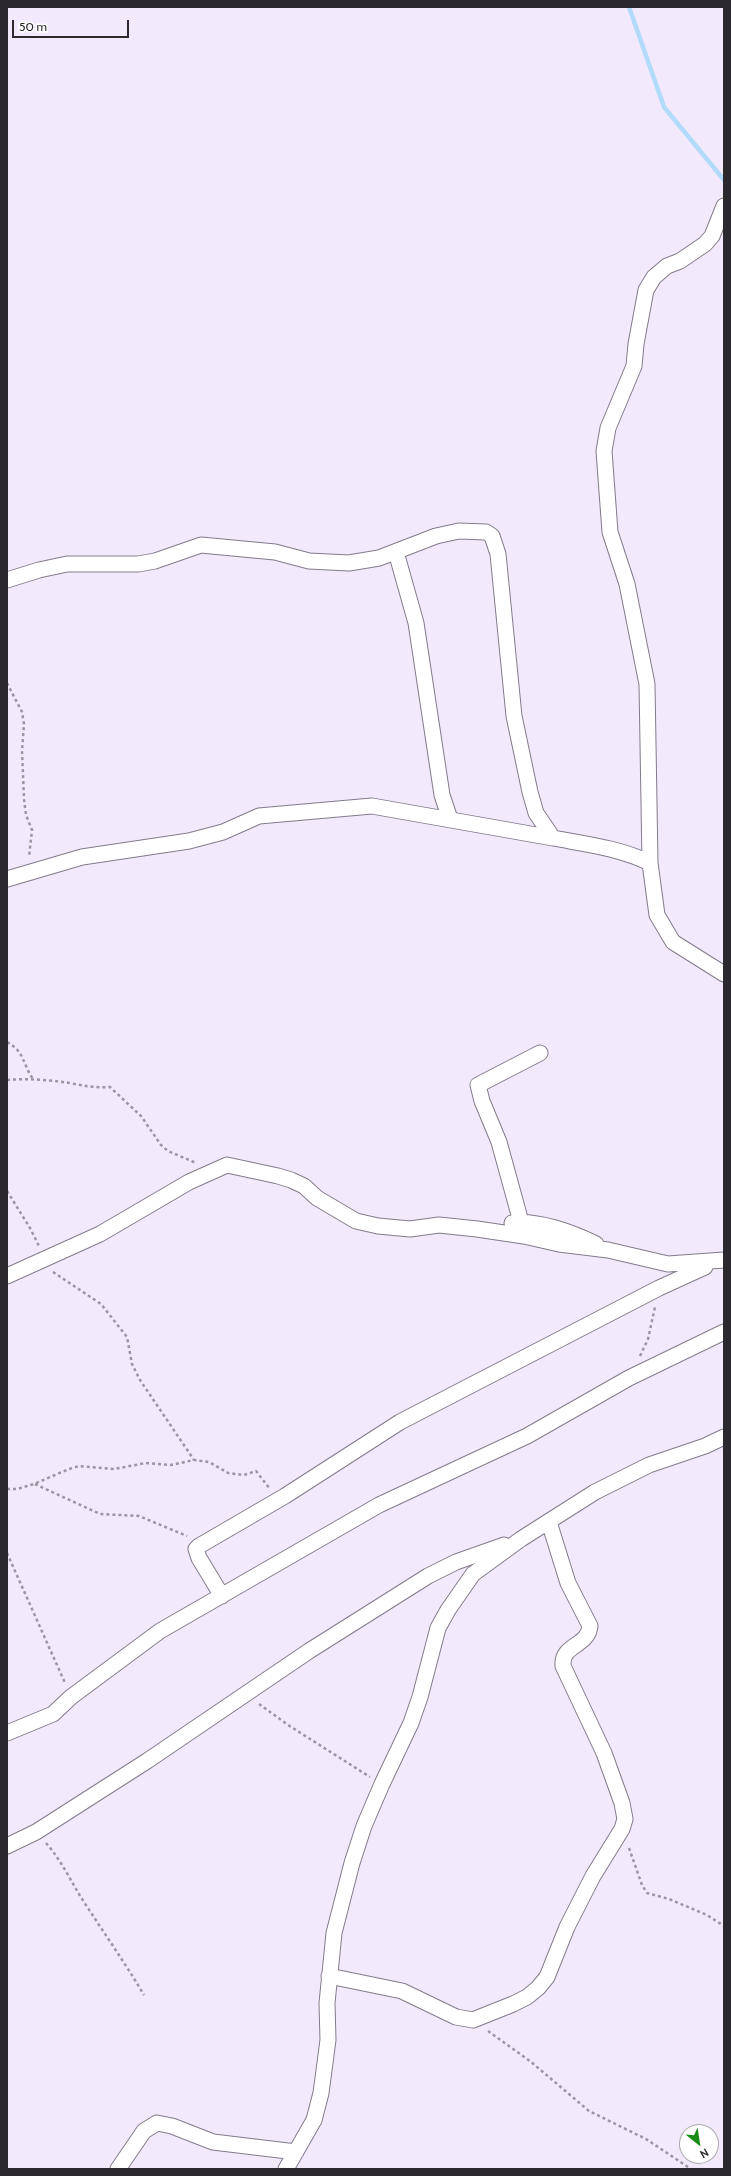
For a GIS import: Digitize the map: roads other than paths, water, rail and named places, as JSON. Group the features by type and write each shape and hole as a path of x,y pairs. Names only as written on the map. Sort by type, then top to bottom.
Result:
{"street":[{"path":"724,206 712,236 705,244 680,261 667,266 654,277 646,290 636,344 634,366 608,428 604,451 610,532 627,584 647,684 650,863 657,914 673,942 724,974"},
{"path":"7,580 38,570 67,564 138,564 155,561 201,546 275,552 309,561 334,564 365,562 396,552 436,536 459,532 478,531 492,536 498,554 514,716 530,792 536,813 553,838"},
{"path":"396,552 416,623 442,795 450,819"},
{"path":"7,879 82,857 189,841 223,832 259,816 372,806 553,838 621,852 636,856 650,863"},
{"path":"521,1222 499,1142 482,1102 478,1085 540,1053"},
{"path":"7,1276 100,1234 213,1170 227,1165 291,1180 304,1186 317,1198 356,1221 410,1229 439,1225 477,1229 524,1236 559,1244 608,1250 668,1264 721,1260"},
{"path":"477,1229 521,1222 543,1225 576,1234 608,1250"},
{"path":"222,1596 199,1558 196,1549 199,1546 285,1496 400,1422 658,1288 721,1260"},
{"path":"7,1733 53,1714 71,1697 160,1631 379,1506 528,1436 629,1378 724,1332"},
{"path":"286,2169 314,2120 321,2093 328,2040 327,2003 334,1933 352,1863 364,1826 411,1723 420,1698 438,1628 448,1610 473,1574 521,1539 621,1478 649,1465 724,1437"},
{"path":"329,1976 402,1991 456,2017 475,2020 527,1997 538,1988 547,1977 568,1927 593,1876 622,1828 625,1819 604,1753 563,1666 562,1658 565,1653 586,1637 589,1633 590,1626 568,1583 549,1522"},
{"path":"7,1846 36,1832 309,1650 428,1576 456,1562 521,1539"},
{"path":"118,2169 144,2131 157,2123 172,2126 213,2142 296,2152"}],"waterway":[{"path":"629,7 664,107 724,180"}]}
